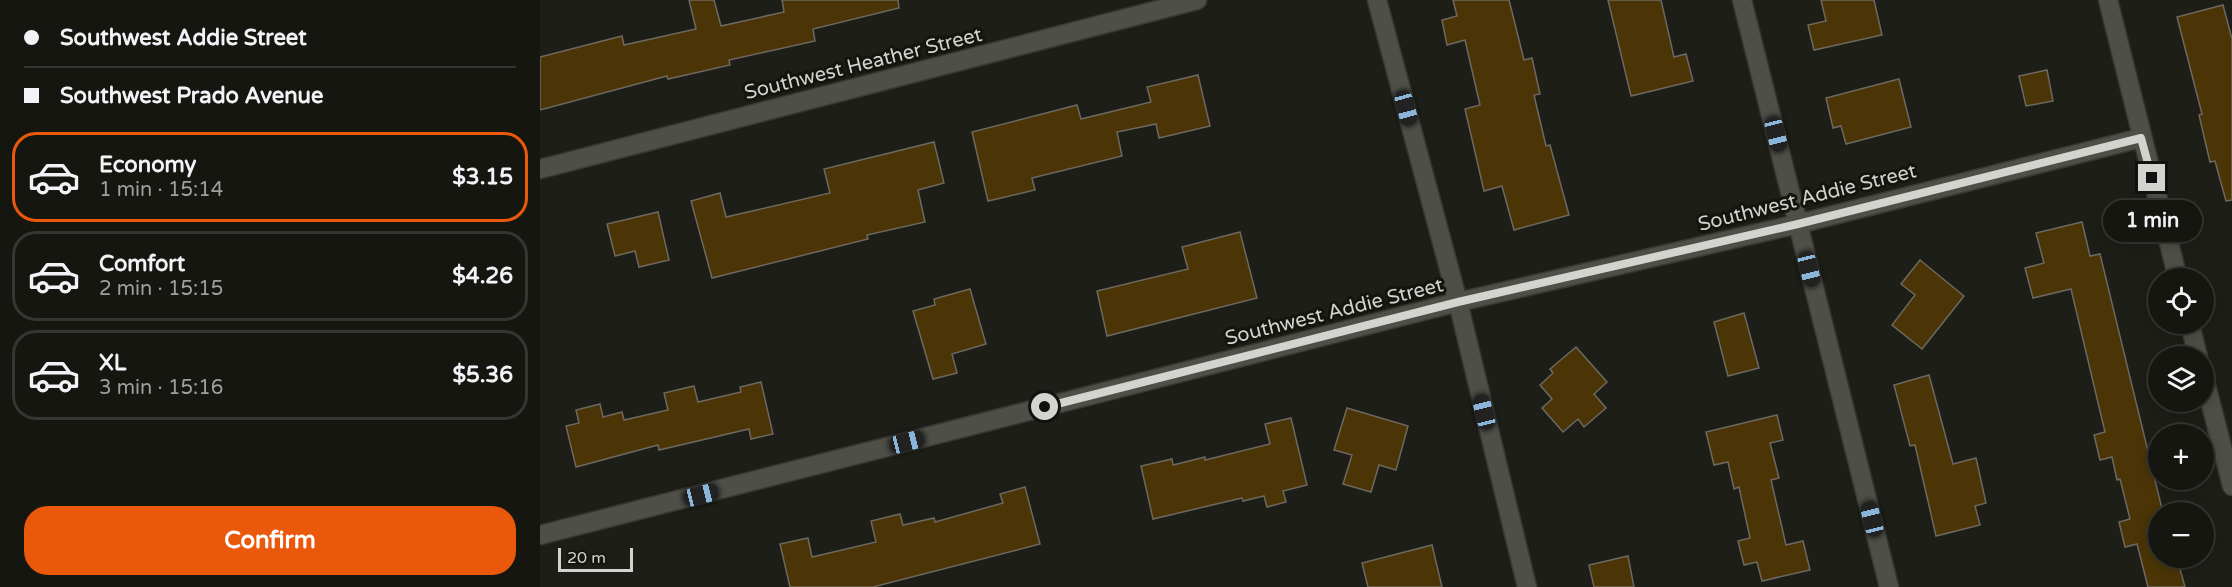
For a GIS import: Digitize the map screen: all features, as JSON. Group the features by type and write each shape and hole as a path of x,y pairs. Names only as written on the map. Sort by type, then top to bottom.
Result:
{"street":[{"name":"Southwest Heather Street","path":"540,169 1197,0"},
{"path":"1377,0 1458,302 1527,587"},
{"path":"1742,0 1889,587"},
{"path":"2108,0 2175,268"},
{"name":"Southwest Addie Street","path":"540,535 1458,302 1798,224 2141,138"},
{"path":"2213,412 2232,486"}],"building":[{"path":"689,0 714,0 721,26 784,12 782,0 898,0 899,8 813,29 815,41 729,60 730,65 668,79 667,76 540,110 540,57 622,36 624,45 696,29"},
{"path":"1453,0 1509,0 1524,60 1532,58 1540,94 1534,95 1546,146 1550,145 1569,215 1514,230 1502,186 1484,191 1465,109 1480,105 1465,40 1447,45 1442,20 1457,16"},
{"path":"1608,0 1661,0 1674,57 1686,54 1693,81 1631,96"},
{"path":"1821,0 1874,0 1882,35 1814,50 1808,25 1826,21"},
{"path":"2223,5 2232,39 2232,200 2226,201 2215,161 2210,162 2199,115 2202,114 2177,17"},
{"path":"2047,70 2053,101 2026,106 2019,76"},
{"path":"1198,75 1210,126 1159,138 1156,124 1117,132 1122,156 1032,178 1035,190 988,201 972,132 1077,105 1081,119 1151,102 1147,87"},
{"path":"1899,79 1911,127 1846,144 1841,126 1833,128 1826,98"},
{"path":"934,142 944,183 918,190 925,222 867,235 868,239 712,278 691,201 720,193 726,217 830,193 824,169"},
{"path":"658,212 669,260 639,267 635,251 615,256 607,224"},
{"path":"2082,222 2090,256 2100,254 2148,451 2148,490 2157,490 2160,502 2148,502 2148,568 2180,568 2185,587 2148,587 2137,544 2125,547 2119,522 2130,519 2112,457 2100,460 2094,435 2105,432 2071,289 2033,298 2025,268 2044,263 2036,233"},
{"path":"1240,232 1257,298 1107,336 1097,291 1188,269 1182,247"},
{"path":"1920,260 1964,296 1922,349 1892,325 1915,295 1901,284"},
{"path":"970,289 986,344 952,354 957,373 933,379 913,311 935,305 934,299"},
{"path":"1744,313 1759,368 1728,376 1714,322"},
{"path":"1576,347 1607,382 1594,394 1606,408 1584,427 1578,419 1563,432 1542,408 1552,399 1540,385 1553,373 1550,369"},
{"path":"1929,375 1953,464 1976,458 1986,503 1975,506 1980,525 1936,536 1915,445 1910,446 1894,385"},
{"path":"761,382 773,434 751,439 749,429 659,450 658,445 576,467 566,426 579,423 576,410 600,404 603,417 622,412 624,420 668,410 664,393 694,386 698,402 741,392 740,387"},
{"path":"1347,408 1408,426 1396,470 1379,465 1371,492 1343,484 1352,455 1334,450"},
{"path":"1777,415 1783,440 1770,443 1779,478 1771,480 1786,545 1803,541 1810,570 1762,581 1757,562 1744,565 1738,541 1750,538 1739,487 1734,489 1728,462 1714,465 1706,432"},
{"path":"1291,418 1307,485 1283,491 1286,502 1267,507 1264,496 1243,501 1242,498 1153,519 1141,466 1172,459 1173,465 1205,457 1205,460 1270,444 1265,424"},
{"path":"1025,487 1040,544 873,587 790,587 780,544 808,538 812,557 876,542 871,521 900,514 903,525 934,518 935,522 1003,503 1000,494"},
{"path":"1432,545 1442,587 1368,587 1362,563"},
{"path":"1628,556 1634,587 1594,587 1589,565"}],"route":[{"path":"1045,407 1458,302 1798,224 2141,138 2152,178"}]}
